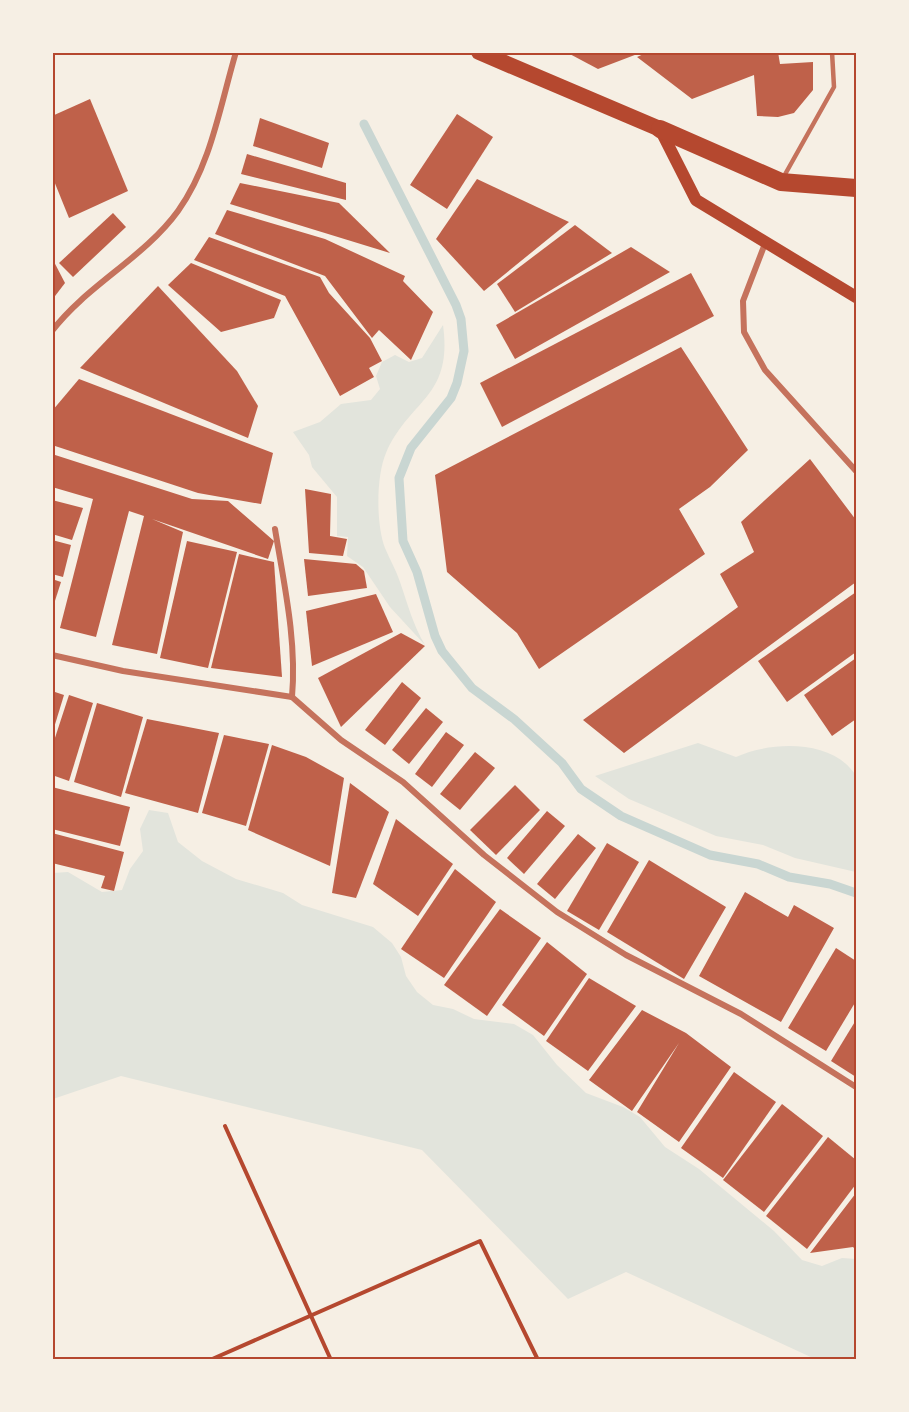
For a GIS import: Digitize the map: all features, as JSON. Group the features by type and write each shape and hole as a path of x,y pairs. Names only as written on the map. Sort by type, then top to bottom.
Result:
{"highway":[{"path":"479,52 781,182 856,188"}],"main road":[{"path":"660,129 696,200 856,297"}],"street":[{"path":"52,332 87,295 132,257 177,212 201,174 236,52"},
{"path":"766,241 743,301 744,332 765,370 856,471"},
{"path":"276,529 289,619 294,677 292,697"},
{"path":"52,655 123,671 292,697 341,740 403,782 484,855 557,912 626,955 741,1014 856,1087"}],"lane":[{"path":"781,182 834,87 832,52"}],"path":[{"path":"225,1126 332,1359"},
{"path":"210,1359 480,1241 538,1359"}],"shaded area":[{"path":"443,325 442,368 436,383 406,420 386,453 379,487 382,538 425,645 390,607 363,567 347,556 348,537 337,536 337,497 312,467 309,455 293,432 320,422 341,404 371,400 380,389 376,376 382,362 395,355 409,362 422,358"},
{"path":"698,743 736,757 766,748 801,747 833,755 846,764 856,776 856,872 795,858 763,845 716,836 629,799 595,776"},
{"path":"149,810 168,813 178,842 202,861 236,879 283,893 302,905 373,927 392,943 401,957 406,976 417,992 433,1005 453,1009 474,1019 514,1024 533,1035 557,1065 586,1093 623,1107 640,1117 665,1147 699,1169 774,1231 802,1260 822,1266 842,1258 856,1259 856,1359 815,1359 626,1272 568,1299 422,1150 121,1076 53,1099 53,873 68,872 102,892 122,890 130,869 143,851 140,829"}],"building":[{"path":"566,52 640,52 640,53 598,69"},
{"path":"648,52 778,52 780,64 813,62 813,90 794,113 778,117 757,116 754,75 692,99 637,57"},
{"path":"90,99 128,191 69,218 52,176 52,116"},
{"path":"457,114 493,137 447,209 410,185"},
{"path":"260,118 329,143 322,168 253,146"},
{"path":"247,154 346,183 346,200 241,174"},
{"path":"477,179 569,222 484,291 436,239"},
{"path":"240,183 339,203 390,253 230,204"},
{"path":"227,210 325,239 405,276 403,281 433,312 411,360 379,330 372,338 325,276 215,234"},
{"path":"113,213 126,227 73,277 59,263"},
{"path":"575,225 612,253 515,312 497,284"},
{"path":"209,237 320,277 329,293 370,338 382,361 369,368 374,377 340,396 285,296 194,260"},
{"path":"631,247 670,272 515,359 496,325"},
{"path":"52,258 65,283 52,300"},
{"path":"191,263 281,300 274,318 221,332 168,285"},
{"path":"691,273 714,316 502,427 480,383"},
{"path":"158,286 237,371 258,406 248,438 80,368"},
{"path":"681,347 748,450 710,487 679,509 705,554 539,669 517,633 447,572 435,475"},
{"path":"79,379 273,453 261,504 198,493 52,445 52,411"},
{"path":"52,454 192,499 228,501 274,541 268,559 152,519 183,532 157,654 112,645 144,516 129,511 96,637 60,628 93,499 52,487"},
{"path":"810,459 856,520 856,582 624,753 583,720 738,607 720,574 754,552 741,522"},
{"path":"305,489 331,494 330,536 347,539 343,556 309,553"},
{"path":"52,500 83,508 72,540 52,534"},
{"path":"52,540 71,545 63,577 52,574"},
{"path":"187,541 237,552 208,668 160,658"},
{"path":"239,554 274,562 282,677 211,668"},
{"path":"304,559 356,564 364,571 367,588 308,596"},
{"path":"52,579 61,582 53,607 52,607"},
{"path":"856,592 856,652 787,702 758,661"},
{"path":"376,594 393,632 312,666 306,611"},
{"path":"401,633 425,646 341,727 318,678"},
{"path":"856,658 856,719 832,736 804,695"},
{"path":"402,682 421,698 385,745 365,730"},
{"path":"52,691 64,695 53,731 52,731"},
{"path":"69,695 93,703 69,781 52,775 52,747"},
{"path":"97,703 143,717 121,797 74,782"},
{"path":"426,708 443,722 409,764 392,750"},
{"path":"147,719 219,733 198,813 125,793"},
{"path":"446,732 464,745 432,787 415,774"},
{"path":"224,735 269,744 246,826 202,813"},
{"path":"272,745 306,757 344,778 330,866 248,830"},
{"path":"475,752 495,768 460,810 440,794"},
{"path":"350,783 389,812 356,898 332,893"},
{"path":"515,785 540,810 496,855 470,830"},
{"path":"52,787 130,807 120,846 52,829"},
{"path":"547,811 565,826 524,874 507,858"},
{"path":"396,819 453,864 418,916 373,884"},
{"path":"52,833 124,852 114,891 101,888 105,876 52,863"},
{"path":"578,834 596,848 555,899 537,884"},
{"path":"607,843 639,862 599,930 567,911"},
{"path":"649,860 726,907 684,979 607,932"},
{"path":"455,869 496,902 444,978 401,949"},
{"path":"745,892 788,917 794,905 834,928 781,1022 699,976"},
{"path":"500,909 541,938 487,1016 444,985"},
{"path":"547,942 587,974 544,1036 502,1005"},
{"path":"836,948 856,961 856,1001 826,1051 788,1028"},
{"path":"589,978 636,1006 588,1071 546,1041"},
{"path":"642,1010 686,1033 731,1067 679,1142 637,1112 679,1043 632,1111 589,1080"},
{"path":"856,1020 856,1077 831,1061"},
{"path":"734,1072 776,1102 723,1178 681,1148"},
{"path":"782,1104 823,1136 764,1212 723,1180"},
{"path":"828,1137 856,1160 856,1184 807,1249 766,1216"},
{"path":"856,1193 856,1250 853,1247 810,1253"}],"waterway":[{"path":"364,124 461,319 464,351 457,383 451,398 411,448 399,478 403,541 417,572 435,636 442,651 472,688 514,719 562,763 581,789 621,816 710,855 758,864 789,877 830,884 856,893"}]}
